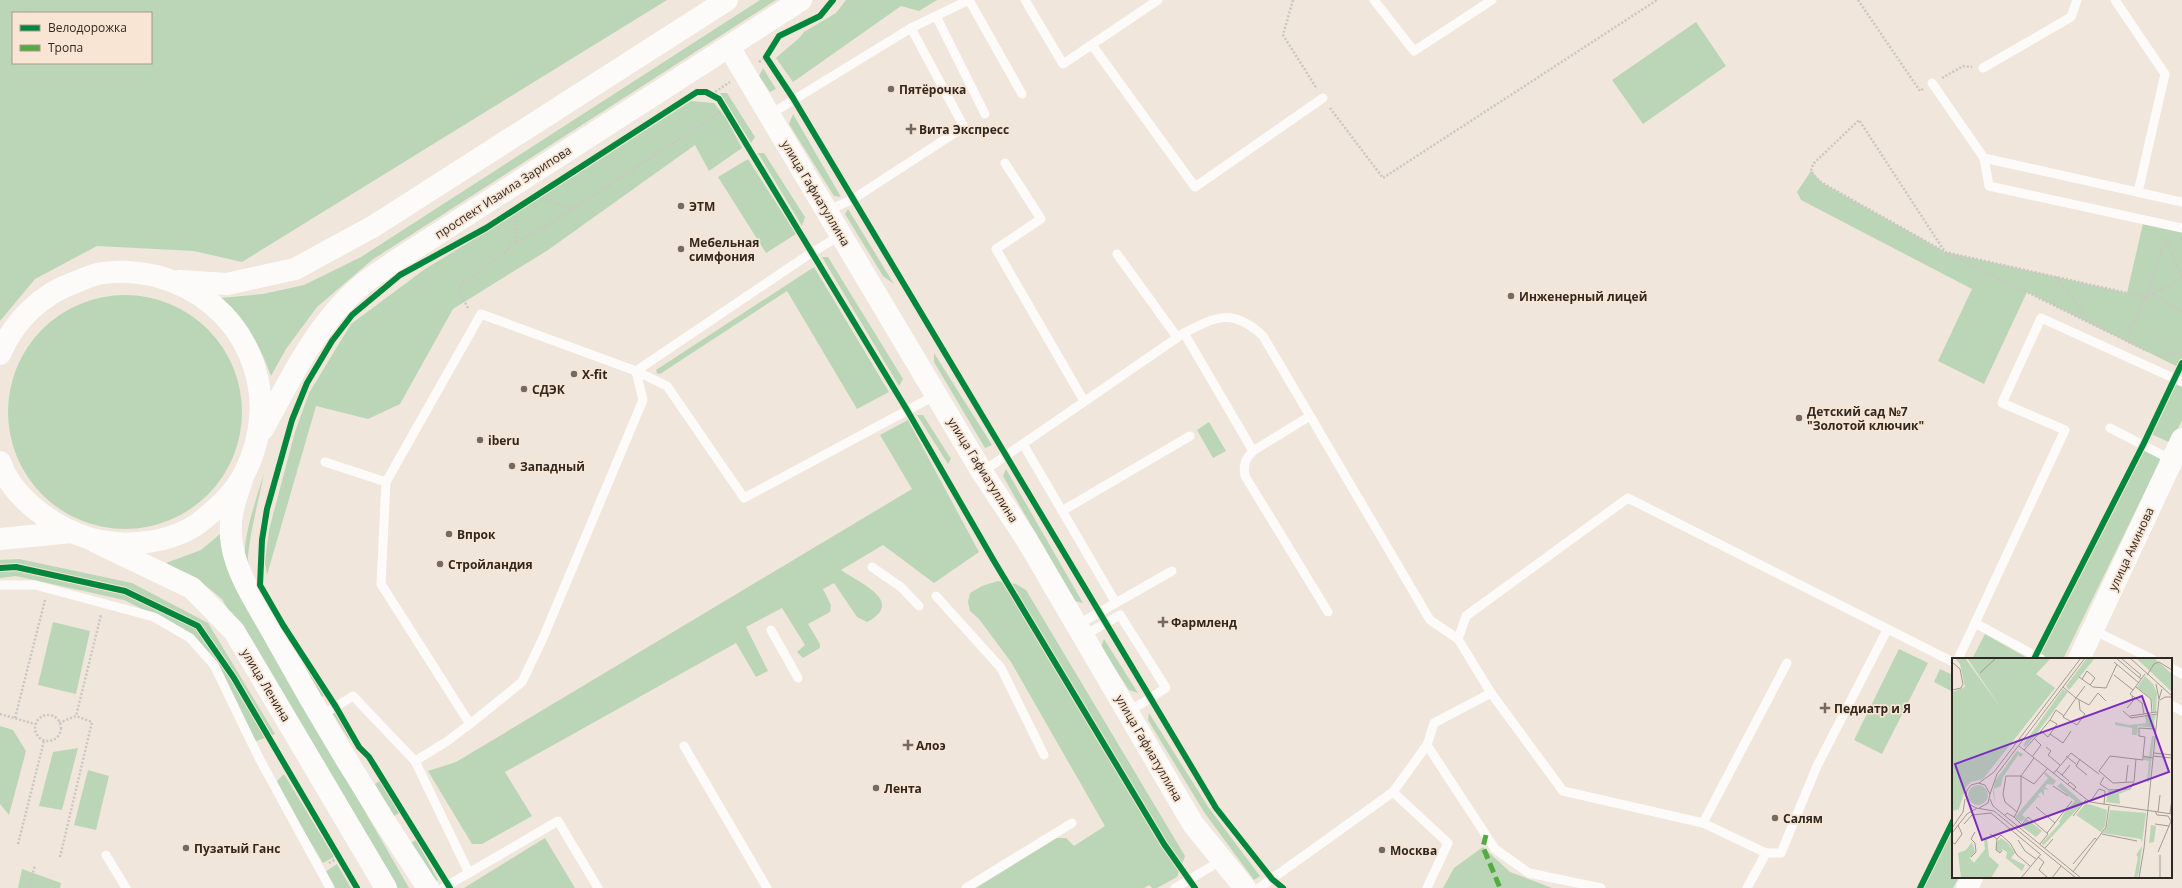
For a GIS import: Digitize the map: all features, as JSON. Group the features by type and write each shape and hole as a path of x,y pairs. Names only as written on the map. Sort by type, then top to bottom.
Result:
{"main road":[{"path":"0,354 6,339 28,311 58,288 97,274 138,272 177,281 227,284 295,268 374,226 727,0"},
{"name":"проспект Изаила Зарипова","path":"258,439 307,351 334,314 361,285 403,256 802,0"},
{"name":"улица Гафиатуллина","path":"729,47 842,234 982,472 1027,540 1194,824 1245,888"},
{"path":"177,281 213,304 238,332 255,364 262,402 258,439 231,512 232,545 243,578 320,717 388,829 428,888"},
{"name":"улица Аминова","path":"2080,658 2182,439"},
{"name":"улица Ленина","path":"0,462 24,500 54,524 192,588 234,631 386,888"},
{"path":"0,539 81,536 136,544 172,536 202,521 225,501 244,475"},
{"path":"1967,888 1972,878"}],"lane":[{"path":"769,115 911,28 969,0 1022,94"},
{"path":"1025,0 1063,64 1158,0"},
{"path":"1374,0 1414,50 1492,0"},
{"path":"1983,68 2071,17 2077,0"},
{"path":"2115,0 2165,74 2138,192"},
{"path":"936,16 985,114"},
{"path":"827,211 853,199 964,127 911,28"},
{"path":"1092,45 1195,187 1323,98"},
{"path":"1932,83 1984,158 1990,186 2182,228"},
{"path":"1984,158 2182,202"},
{"path":"1005,163 1041,219 996,249 1084,401"},
{"path":"636,371 811,253 842,234"},
{"path":"1117,254 1180,335 1253,451"},
{"path":"470,724 381,584 386,482 481,314 636,371 667,386 744,498 937,395"},
{"path":"982,472 1180,335 1212,319 1219,318 1232,318 1253,326 1263,336 1430,620 1458,638 1491,694 1563,791 1703,823 1766,852 1781,853 1817,766 1887,630"},
{"path":"1958,658 2065,430 2002,403 2041,318 2182,382"},
{"path":"415,761 446,742 522,682 540,644 644,400 636,371"},
{"path":"1310,416 1253,451 1244,464 1245,476 1328,612"},
{"path":"2110,428 2172,460"},
{"path":"1062,511 1190,436"},
{"path":"1022,444 1116,603"},
{"path":"325,462 386,482"},
{"path":"1458,638 1466,616 1628,498 1952,662"},
{"path":"872,566 901,587 919,606"},
{"path":"1080,630 1116,603 1172,571"},
{"path":"0,585 35,585 154,617 190,638 214,665 258,758 330,888"},
{"path":"936,596 1001,668 1044,755"},
{"path":"1080,630 1120,615 1166,688 1128,712"},
{"path":"1975,623 2039,658"},
{"path":"771,630 798,678"},
{"path":"2093,630 2150,658"},
{"path":"1703,823 1787,663"},
{"path":"2172,669 2182,674"},
{"path":"1259,888 1393,792 1427,745 1434,723 1491,694"},
{"path":"320,717 353,696 415,761 469,873"},
{"path":"2172,706 2182,711"},
{"path":"1427,745 1495,849 1529,873 1601,888"},
{"path":"684,746 767,888"},
{"path":"1393,792 1448,843 1427,888"},
{"path":"443,888 558,821 598,888"},
{"path":"966,888 1072,823"},
{"path":"1747,888 1766,852"},
{"path":"106,854 126,888"},
{"path":"1175,888 1222,859"}],"path":[{"path":"1293,0 1283,35 1323,98 1383,178 1657,0"},
{"path":"1858,0 1920,91 1964,66 1983,68"},
{"path":"768,54 770,63"},
{"path":"709,93 722,104 729,116"},
{"path":"468,308 458,290 462,285 516,243 573,209 722,104"},
{"path":"2165,238 2182,277 2146,297 1945,252 1859,120 1813,164 1811,171 1819,181 1945,252 2158,356 2182,353"},
{"path":"528,199 538,193 573,209"},
{"path":"510,212 522,204"},
{"path":"516,208 516,243"},
{"path":"2125,340 2146,297 2170,225"},
{"path":"2056,277 2092,324"},
{"path":"2152,294 2182,311"},
{"path":"14,718 46,593"},
{"path":"76,716 103,608"},
{"path":"0,714 35,724"},
{"path":"59,723 76,716 92,722 60,857"},
{"path":"41,717 54,717 59,723 60,731 56,738 44,741 35,732 35,724 41,717"},
{"path":"18,844 44,741"},
{"path":"335,850 342,863"},
{"path":"29,888 35,865"}],"green space":[{"path":"0,0 667,0 242,262 194,251 97,246 35,279 0,321"},
{"path":"760,0 776,0 372,260 317,307 286,349 271,376 251,334 221,298 263,294 304,285 361,257"},
{"path":"846,0 937,0 919,11 901,6 793,82 776,58 804,32 836,13"},
{"path":"1696,22 1726,66 1643,124 1612,80"},
{"path":"763,68 776,89 770,92 759,76"},
{"path":"720,93 727,93 755,137 751,143"},
{"path":"691,101 714,103 726,118 742,148 709,171 695,145 548,250 453,309 400,404 368,419 316,406 267,575 265,562 269,530 295,432 309,393 351,324 425,269 512,216"},
{"path":"793,114 841,197 834,196 789,124"},
{"path":"758,153 764,153 805,217 802,226"},
{"path":"748,159 796,234 766,253 718,177"},
{"path":"1811,171 1822,183 1945,252 2127,293 2144,219 2182,228 2182,369 2027,292 1984,384 1938,361 1972,289 1801,200 1797,192"},
{"path":"848,209 894,284 883,276 845,214"},
{"path":"822,257 828,257 903,379 899,386"},
{"path":"814,267 889,392 857,409 787,291 660,374 657,373 656,370"},
{"path":"125,295 159,300 170,304 190,315 208,329 222,347 233,367 237,378 242,412 237,446 233,457 222,477 208,495 190,509 170,520 159,524 125,529 91,524 80,520 60,509 42,495 28,477 17,457 13,446 8,412 13,378 17,367 28,347 42,329 60,315 80,304 91,300"},
{"path":"934,353 992,445 985,448 934,362"},
{"path":"2175,378 2182,382 2182,420 2171,443 2149,433"},
{"path":"917,415 923,415 951,459 948,464"},
{"path":"908,420 979,552 934,583 883,545 841,570 875,593 881,600 882,607 878,614 867,622 857,617 834,583 823,589 831,605 830,612 808,624 820,644 820,648 803,658 797,652 805,645 782,608 746,627 768,671 756,677 736,643 505,772 532,816 482,844 472,844 428,771 456,762 912,489 880,435"},
{"path":"1209,422 1226,451 1213,458 1197,430"},
{"path":"2143,445 2163,455 2063,658 2035,658"},
{"path":"1006,469 1083,603 1074,601 1003,476"},
{"path":"264,473 249,547 248,557 250,570 267,606 325,695 322,697 276,631 255,592 248,575 245,559 246,539 251,516"},
{"path":"226,529 238,591 409,888 398,888 389,880 222,599 201,582 166,563 201,550"},
{"path":"19,559 132,583 208,623 275,734 254,742 217,664 194,635 124,600 16,576 0,578 0,560"},
{"path":"998,581 1016,584 1026,590 1185,856 1177,877 1157,888 1152,888 1149,885 1144,888 976,888 1057,838 1066,838 1074,846 1105,826 1011,662 979,619 970,611 968,602 970,593 982,586"},
{"path":"53,622 90,631 76,694 38,685"},
{"path":"1985,634 2027,658 1973,658"},
{"path":"1104,639 1138,693 1129,690 1101,647"},
{"path":"1899,649 1928,663 1882,754 1854,740"},
{"path":"1940,669 1952,675 1951,691 1934,682"},
{"path":"335,710 356,745 348,738 332,712"},
{"path":"1149,713 1209,808 1260,876 1254,880 1204,812 1148,720"},
{"path":"0,726 13,730 26,751 9,815 0,804"},
{"path":"78,748 62,810 39,806 53,752"},
{"path":"88,770 109,776 96,830 74,825"},
{"path":"284,774 334,857 323,863 277,786 277,781"},
{"path":"383,779 403,811 394,816 375,784"},
{"path":"1952,823 1952,878 1958,878 1953,888 1920,888"},
{"path":"545,838 575,888 464,888"},
{"path":"416,840 438,880 432,883 409,844"},
{"path":"1483,847 1510,872 1552,888 1443,888 1454,868"},
{"path":"337,864 351,888 334,888 325,872"},
{"path":"22,869 61,883 60,888 18,888"}],"marked path":[{"path":"1486,835 1483,847 1500,888"}],"cycle path":[{"path":"833,0 820,16 779,36 766,57 793,98 1216,808 1272,879 1283,888"},
{"path":"450,888 369,757 359,747 336,707 283,625 260,585 262,540 267,509 292,420 307,383 332,341 352,315 400,275 486,228 697,92 706,92 719,99 907,410 994,561 1164,844 1195,888"},
{"path":"2035,658 2143,445 2182,363"},
{"path":"0,568 16,567 125,591 198,626 234,678 357,888"},
{"path":"1920,888 1952,823"}],"place":[{"name":"Пятёрочка","path":"891,89"},
{"name":"Вита Экспресс","path":"911,129"},
{"name":"ЭТМ","path":"681,206"},
{"name":"Мебельная симфония","path":"681,249"},
{"name":"Инженерный лицей","path":"1511,296"},
{"name":"X-fit","path":"574,374"},
{"name":"СДЭК","path":"524,389"},
{"name":"Детский сад №7 \"Золотой ключик\"","path":"1799,418"},
{"name":"iberu","path":"480,440"},
{"name":"Западный","path":"512,466"},
{"name":"Впрок","path":"449,534"},
{"name":"Стройландия","path":"440,564"},
{"name":"Фармленд","path":"1163,622"},
{"name":"Педиатр и Я","path":"1825,708"},
{"name":"Алоэ","path":"908,745"},
{"name":"Лента","path":"876,788"},
{"name":"Салям","path":"1775,818"},
{"name":"Пузатый Ганс","path":"186,848"},
{"name":"Москва","path":"1382,850"}]}
